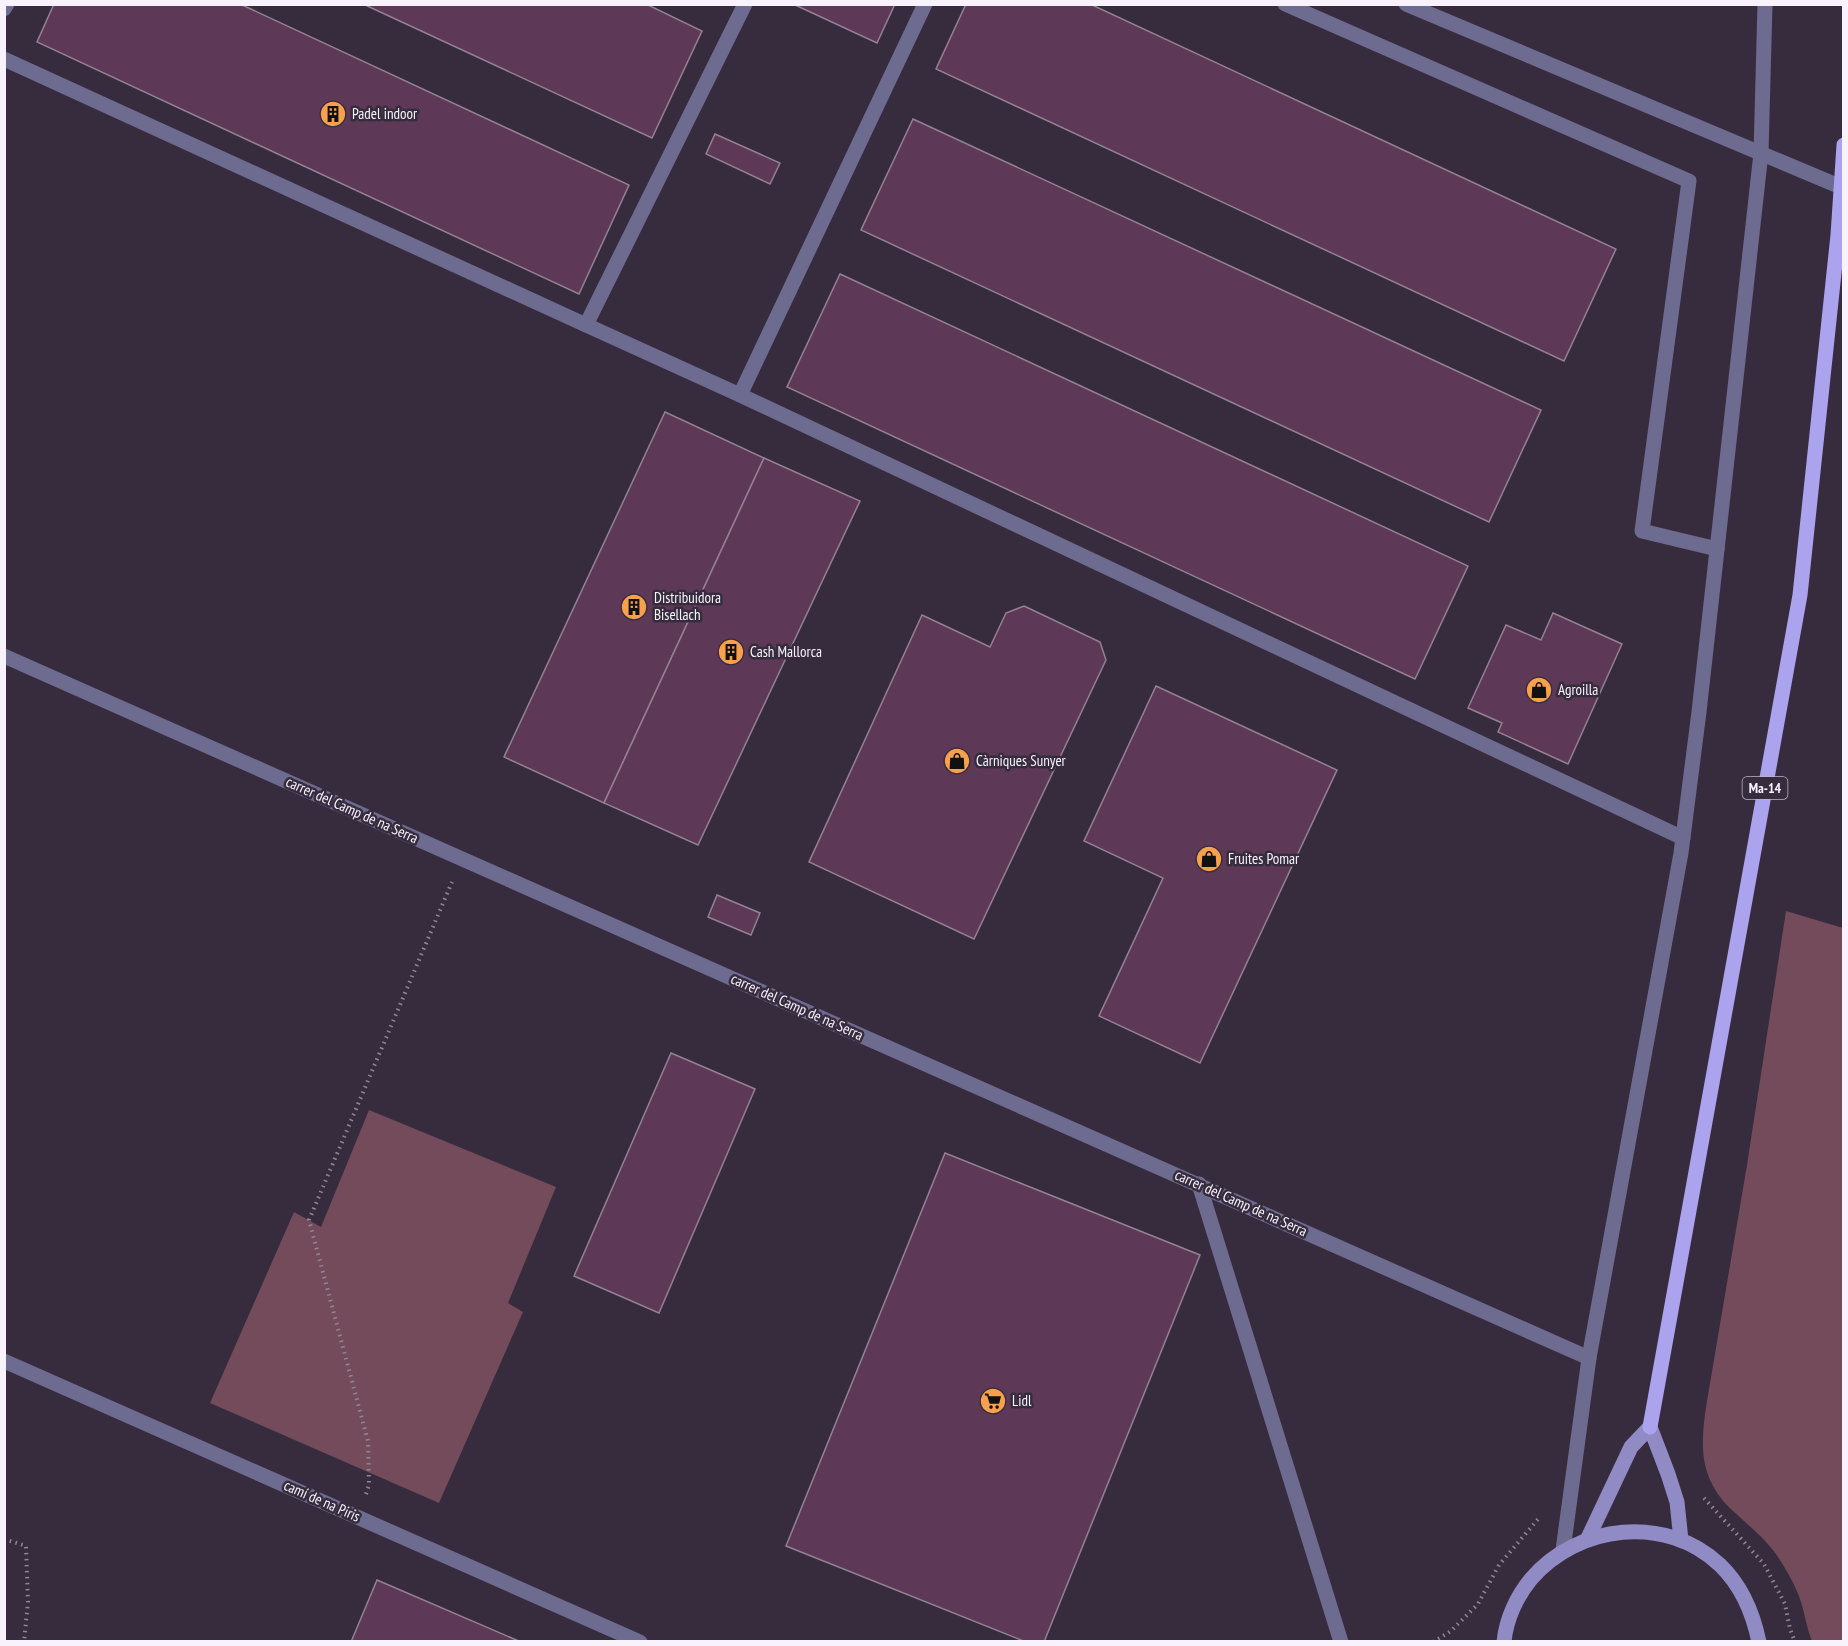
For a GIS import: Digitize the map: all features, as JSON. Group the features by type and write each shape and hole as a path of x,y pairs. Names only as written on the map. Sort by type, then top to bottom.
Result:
{"main road":[{"name":"Ma-14","path":"1650,1427 1800,595 1838,235 1844,145"},
{"path":"1588,1539 1631,1448 1650,1427 1677,1502 1681,1540"},
{"path":"1500,1640 1512,1610 1525,1587 1542,1567 1563,1550 1588,1539 1618,1531 1651,1532 1681,1540 1701,1551 1719,1565 1734,1582 1746,1601 1755,1622 1759,1641"}],"street":[{"path":"4,9 7,4"},
{"path":"586,325 745,4"},
{"path":"740,395 925,4"},
{"path":"1285,4 1689,181 1642,531 1717,549"},
{"path":"1406,4 1841,187"},
{"path":"1563,1550 1589,1358 1683,838 1761,153 1765,4"},
{"path":"4,59 740,395 1683,838"},
{"name":"carrer del Camp de na Serra","path":"4,656 1589,1358"},
{"path":"1199,1184 1341,1641"},
{"name":"camí de na Piris","path":"4,1361 640,1641"}],"path":[{"path":"358,1517 369,1485 368,1441 309,1220 462,859"},
{"path":"4,1539 26,1546 28,1602 24,1641"}],"shaded area":[{"path":"1786,911 1843,928 1843,1641 1812,1641 1799,1596 1788,1573 1768,1544 1722,1499 1713,1486 1704,1460 1703,1432 1707,1401 1747,1165"},
{"path":"369,1110 556,1187 508,1303 523,1312 439,1503 210,1403 294,1212 321,1227"}],"building":[{"name":"Padel indoor","path":"54,4 240,4 629,185 579,294 37,42"},
{"path":"363,4 646,4 702,31 652,138"},
{"path":"793,4 895,4 877,43"},
{"path":"966,4 1090,4 1616,249 1564,361 936,69"},
{"path":"913,119 1541,410 1489,522 861,230"},
{"path":"715,134 780,163 770,184 706,154"},
{"path":"840,274 1468,566 1415,679 787,387"},
{"name":"Distribuidora Bisellach","path":"665,412 764,458 604,803 504,757"},
{"name":"Cash Mallorca","path":"764,458 860,501 698,845 604,803"},
{"name":"Càrniques Sunyer","path":"1024,606 1100,642 1106,660 974,939 809,862 922,615 990,647 1006,613"},
{"name":"Agroilla","path":"1553,613 1622,644 1568,764 1498,732 1502,723 1468,708 1506,625 1541,640"},
{"name":"Fruites Pomar","path":"1156,686 1337,770 1200,1063 1099,1016 1163,878 1084,841"},
{"path":"717,895 760,913 751,935 708,917"},
{"path":"671,1053 755,1089 659,1313 574,1276"},
{"name":"Lidl","path":"945,1153 1200,1255 1044,1642 1026,1642 786,1546"},
{"path":"377,1580 521,1642 351,1642"}],"place":[{"name":"Padel indoor","path":"333,114"},
{"name":"Distribuidora Bisellach","path":"634,607"},
{"name":"Cash Mallorca","path":"731,652"},
{"name":"Agroilla","path":"1539,690"},
{"name":"Càrniques Sunyer","path":"957,761"},
{"name":"Fruites Pomar","path":"1209,859"},
{"name":"Lidl","path":"993,1401"}]}
